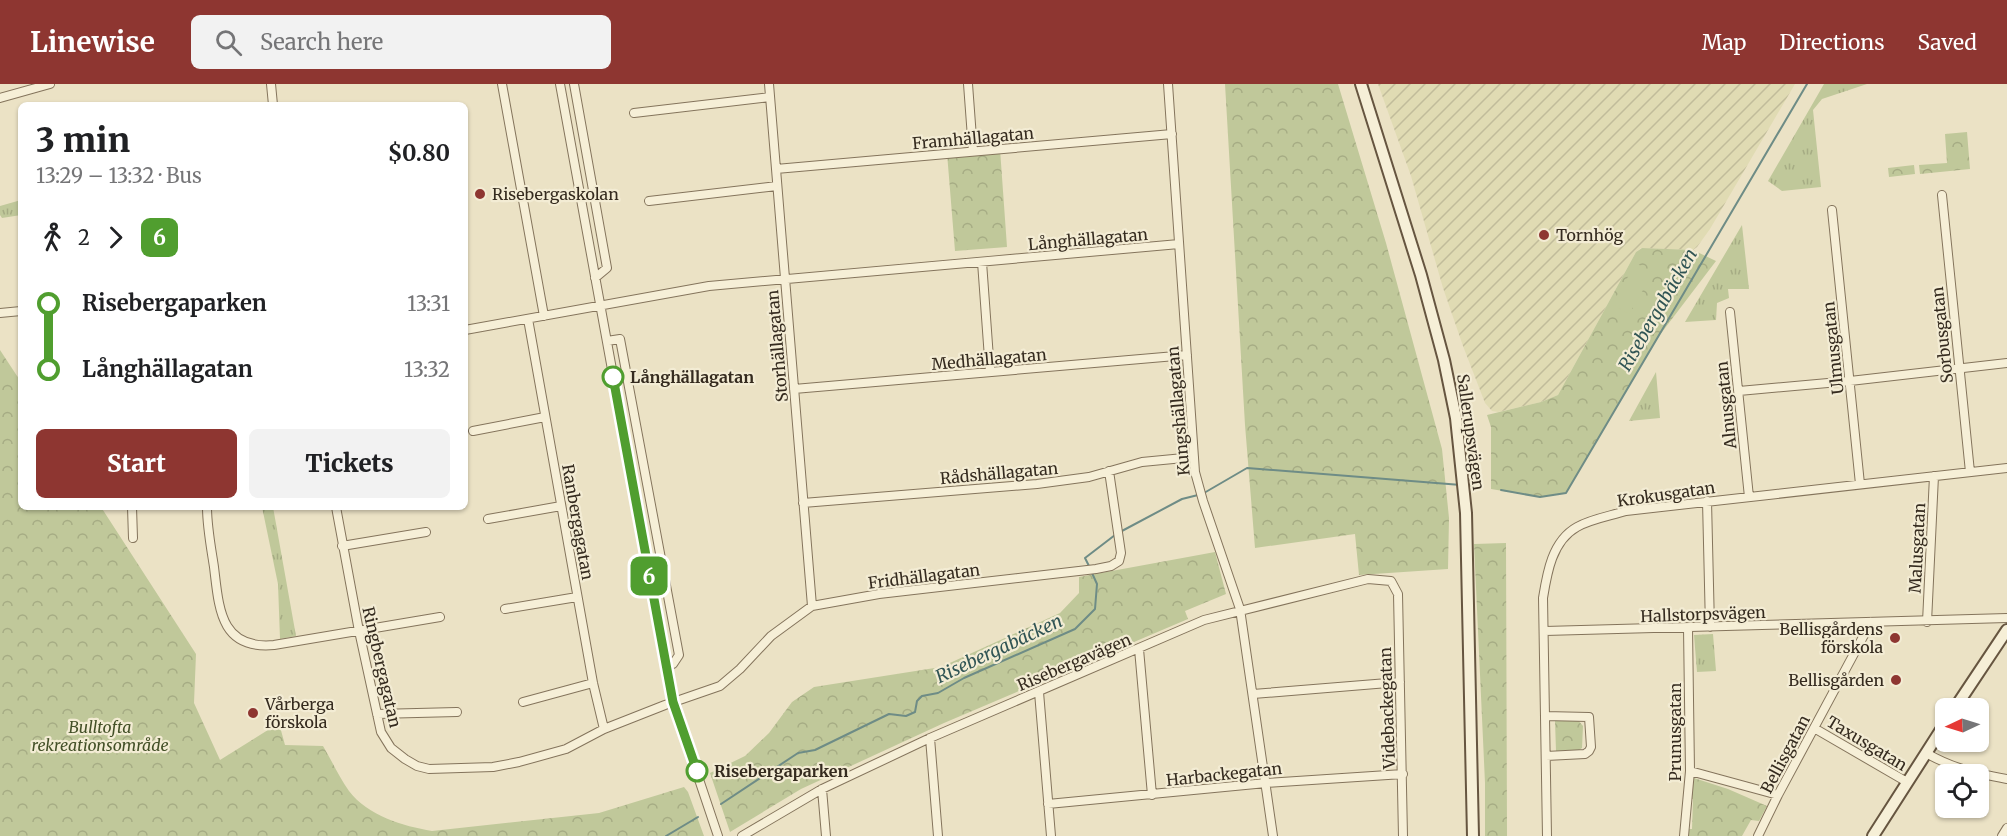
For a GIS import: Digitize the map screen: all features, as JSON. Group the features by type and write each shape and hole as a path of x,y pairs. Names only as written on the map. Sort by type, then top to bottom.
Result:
{"main road":[{"name":"Sallerupsvägen","path":"1361,84 1403,212 1444,360 1456,418 1466,513 1474,836"},
{"path":"1962,698 2007,630"},
{"path":"1873,836 1935,739"}],"street":[{"path":"0,98 50,84"},
{"path":"271,84 273,102"},
{"path":"502,84 544,316"},
{"path":"560,84 673,702 718,836"},
{"path":"574,84 607,268 595,278"},
{"name":"Storhällagatan","path":"769,84 812,606"},
{"path":"968,84 973,151"},
{"name":"Kungshällagatan","path":"1168,84 1194,457 1203,501 1240,609 1273,836"},
{"path":"634,112 770,97"},
{"name":"Framhällagatan","path":"776,169 1172,134"},
{"path":"649,201 777,186"},
{"name":"Sorbusgatan","path":"1942,195 1970,472"},
{"name":"Ulmusgatan","path":"1832,210 1860,484"},
{"name":"Långhällagatan","path":"468,329 709,286 1179,244"},
{"path":"982,262 990,372"},
{"path":"0,313 18,310"},
{"name":"Alnusgatan","path":"1730,312 1749,496"},
{"name":"Ranbergagatan","path":"528,319 593,683 604,729"},
{"path":"607,341 620,339 679,655 673,664 666,666"},
{"name":"Medhällagatan","path":"794,389 1187,355"},
{"path":"1738,391 2007,363"},
{"path":"473,431 545,417"},
{"name":"Rådshällagatan","path":"803,503 1037,484 1089,477 1142,462 1194,457"},
{"name":"Krokusgatan","path":"1546,836 1543,598 1554,553 1576,527 1626,511 2007,468"},
{"name":"Fridhällagatan","path":"673,702 720,686 740,669 771,636 812,606 879,594 1111,566 1119,561 1121,554 1109,471"},
{"name":"Malusgatan","path":"1927,622 1934,476"},
{"path":"1707,501 1710,627"},
{"path":"488,519 561,506"},
{"path":"132,510 133,538"},
{"path":"207,510 219,609 226,626 232,633 250,644 261,646 440,617"},
{"name":"Ringbergagatan","path":"336,510 381,732 391,748 417,766 437,770 493,768 519,762 566,749 604,729 673,702"},
{"path":"342,546 426,532"},
{"name":"Risebergavägen","path":"742,836 822,789 930,738 1204,620 1240,609 1368,579 1391,581"},
{"name":"Videbackegatan","path":"1391,581 1398,594 1403,836"},
{"path":"505,609 578,597"},
{"name":"Hallstorpsvägen","path":"1545,631 2007,618"},
{"name":"Bellisgatan","path":"1758,836 1871,622"},
{"name":"Prunusgatan","path":"1683,836 1690,771 1688,628"},
{"path":"1139,649 1152,795"},
{"path":"1253,694 1400,682"},
{"path":"523,702 593,683"},
{"path":"1039,692 1051,836"},
{"path":"377,714 457,712"},
{"path":"1545,716 1589,717 1591,747 1585,754 1546,756"},
{"name":"Taxusgatan","path":"1814,728 1907,782"},
{"path":"930,738 938,836"},
{"path":"1926,753 1947,765 2007,779"},
{"path":"1690,771 1778,795"},
{"name":"Harbackegatan","path":"1048,804 1266,783 1403,774"},
{"path":"822,789 826,836"},
{"path":"2002,836 2007,828"}],"shaded area":[{"path":"1378,84 1795,84 1710,229 1697,247 1693,250 1641,248 1636,252 1558,395 1541,402 1498,412 1492,411 1485,403 1463,346 1443,288 1411,176"}],"green space":[{"path":"1225,84 1338,84 1386,243 1442,449 1449,518 1448,569 1359,575 1355,534 1255,548 1245,425"},
{"path":"1824,84 1867,84 1822,99 1813,110 1821,187 1782,191 1768,181"},
{"path":"1967,132 1970,169 1920,174 1919,165 1947,163 1945,134"},
{"path":"1000,149 1007,247 955,251 947,153"},
{"path":"1914,165 1915,174 1889,177 1888,168"},
{"path":"18,201 18,215 2,218 0,206"},
{"path":"1742,225 1749,289 1728,289 1729,298 1717,303 1716,320 1685,322"},
{"path":"1642,248 1693,250 1716,261 1659,336 1566,493 1540,497 1491,489 1491,427 1487,415 1541,402 1558,395 1636,252"},
{"path":"1636,263 1653,273 1629,314 1612,304"},
{"name":"Bulltofta rekreationsområde","path":"0,350 18,377 18,510 103,510 196,654 194,703 220,760 279,723 285,745 323,746 345,786 357,800 376,813 409,826 432,831 599,813 684,787 688,792 704,836 0,836"},
{"path":"1656,372 1660,418 1629,421"},
{"path":"263,510 274,510 296,636 280,639 278,584"},
{"path":"1506,543 1507,836 1485,836 1485,783 1474,544"},
{"name":"Risebergaparken","path":"1215,552 1226,594 1185,611 1188,619 944,723 801,789 730,832 710,773 745,756 769,733 792,702 814,687 941,667 1060,613 1079,593 1079,577"},
{"path":"1713,634 1716,671 1697,672 1694,635"},
{"path":"1577,719 1583,726 1582,748 1556,751 1555,721"},
{"path":"1694,778 1728,789 1767,806 1759,821 1751,820 1742,836 1687,836 1687,829 1692,829 1693,799 1689,799"}],"waterway":[{"name":"Risebergabäcken","path":"1501,490 1540,497 1566,493 1807,84"},
{"name":"Risebergabäcken","path":"1204,493 1247,468 1461,485"},
{"name":"Risebergabäcken","path":"1467,485 1479,486"},
{"name":"Risebergabäcken","path":"1120,532 1182,499 1198,495"},
{"name":"Risebergabäcken","path":"1090,568 1085,558 1115,535"},
{"name":"Risebergabäcken","path":"721,804 798,753 815,750 889,714 906,716 915,712 917,701 922,696 938,693 964,678 1075,629 1095,609 1097,584 1092,573"},
{"path":"666,836 698,817"}],"bus line":[{"name":"6","path":"613,377 673,702 697,771"}],"place":[{"name":"Risebergaskolan","path":"480,194"},
{"name":"Tornhög","path":"1544,235"},
{"name":"Långhällagatan","path":"613,377"},
{"name":"Bellisgårdens förskola","path":"1895,638"},
{"name":"Bellisgården","path":"1896,680"},
{"name":"Vårberga förskola","path":"253,713"},
{"name":"Risebergaparken","path":"697,771"}]}
